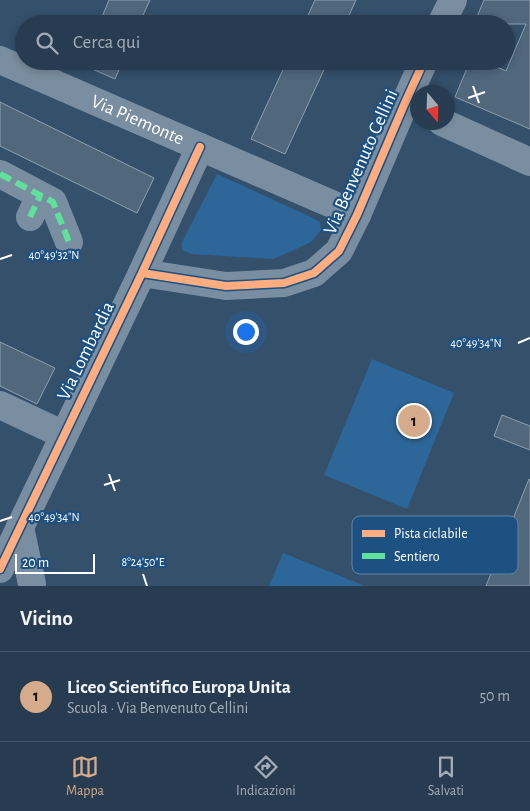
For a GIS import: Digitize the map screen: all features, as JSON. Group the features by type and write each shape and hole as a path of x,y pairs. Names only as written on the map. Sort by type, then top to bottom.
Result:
{"street":[{"path":"446,15 452,0"},
{"name":"Via Piemonte","path":"0,60 15,67"},
{"name":"Via Piemonte","path":"23,70 357,215"},
{"name":"Via Benvenuto Cellini","path":"417,85 422,70"},
{"name":"Via Benvenuto Cellini","path":"142,273 226,286 284,283 314,273 339,251 410,110"},
{"path":"455,128 530,162"},
{"name":"Via Lombardia","path":"0,569 142,273 200,147"},
{"path":"0,174 35,206 52,202 69,242"},
{"path":"0,405 64,435"},
{"path":"20,527 32,584"}],"shaded area":[{"path":"217,174 311,217 320,222 321,230 311,242 273,259 191,254 182,250 182,242"},
{"path":"372,359 454,393 407,509 324,475"},
{"path":"283,553 365,586 269,586"}],"building":[{"path":"109,0 150,0 143,15 103,15"},
{"path":"315,0 356,0 349,15 308,15"},
{"path":"484,0 530,0 530,129 455,97 466,70 515,70 515,50 526,24 515,24 515,15 478,15"},
{"path":"95,70 119,70 115,79"},
{"path":"283,70 324,70 285,154 251,139"},
{"path":"0,102 154,178 137,213 0,146"},
{"path":"0,342 55,368 37,404 0,386"},
{"path":"502,415 530,426 530,450 494,436"},
{"path":"529,479 530,586 486,586 491,574 518,574 518,516 514,516"}],"marked path":[{"path":"0,174 53,202 69,242"},
{"path":"30,217 40,196"}],"cycle path":[{"path":"142,273 226,286 284,283 314,273 339,251 357,215 420,70"},
{"path":"0,569 142,273 200,147"}],"place":[{"name":"Liceo Scientifico Europa Unita","path":"414,421"}]}
